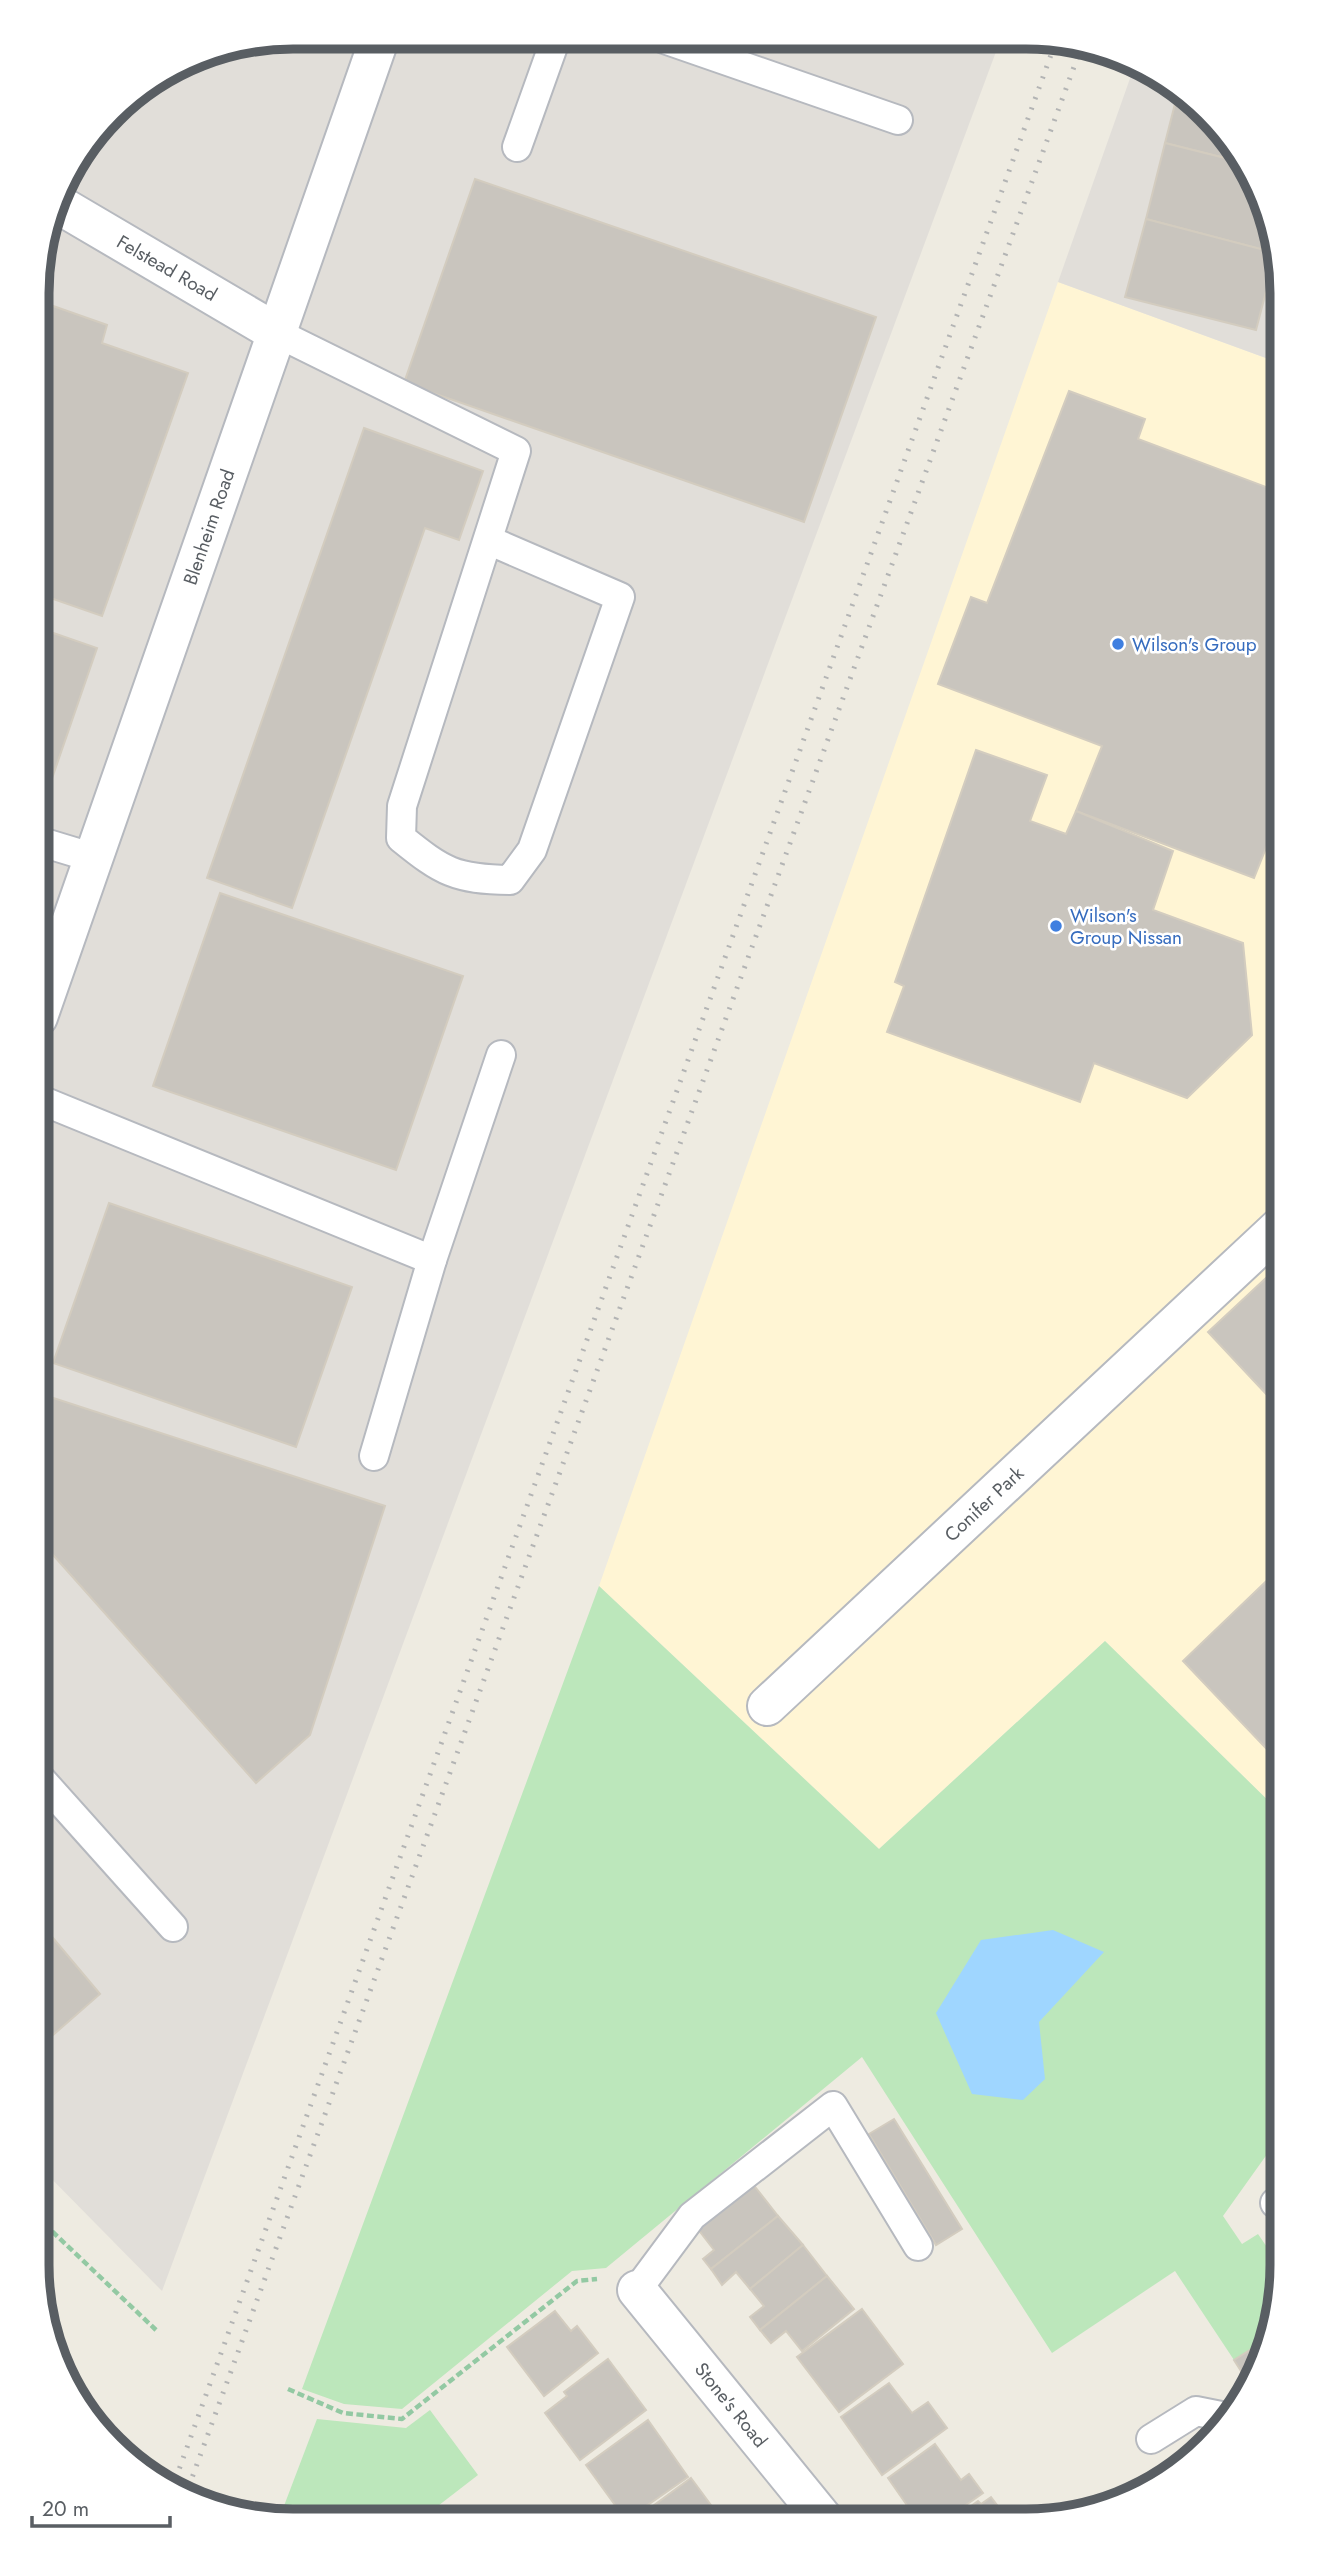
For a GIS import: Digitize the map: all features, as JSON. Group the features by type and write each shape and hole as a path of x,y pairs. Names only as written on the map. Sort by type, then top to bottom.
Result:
{"street":[{"name":"Blenheim Road","path":"49,985 376,50"},
{"name":"Felstead Road","path":"65,208 277,333"},
{"name":"Conifer Park","path":"767,1706 1270,1237"},
{"name":"Stone's Road","path":"637,2290 815,2509"}],"lane":[{"path":"694,49 898,120"},
{"path":"517,147 552,50"},
{"path":"277,333 516,452 401,806 401,838 431,863 468,880 510,880 533,850 620,597 488,540"},
{"path":"49,844 93,858"},
{"path":"374,1456 432,1260 501,1055"},
{"path":"49,1103 432,1260"},
{"path":"49,1788 173,1927"},
{"path":"637,2290 692,2216 833,2106 918,2246"},
{"path":"1151,2439 1196,2411 1218,2415"}],"path":[{"path":"49,2231 156,2330"},
{"path":"288,2389 342,2413 402,2419 577,2281 608,2277 637,2290"}],"shaded area":[{"path":"997,49 162,2291 49,2176 49,293 57,230 68,200 74,185 99,145 132,110 185,74 230,57 246,54 277,50"},
{"path":"1132,73 1161,90 1187,110 1209,132 1245,185 1262,230 1268,261 1270,360 1058,282"},
{"path":"1058,282 1270,360 1269,1802 1105,1641 879,1849 599,1586"}],"green space":[{"path":"599,1586 879,1849 1105,1641 1269,1802 1269,2151 1223,2216 1242,2244 1258,2234 1269,2250 1268,2297 1255,2347 1234,2360 1175,2271 1052,2353 862,2057 606,2268 572,2271 402,2409 344,2404 302,2389"},
{"path":"430,2410 478,2475 434,2509 283,2508 317,2419 406,2428"}],"water":[{"path":"1053,1930 1104,1952 1039,2022 1045,2079 1023,2100 972,2094 936,2013 981,1940"}],"building":[{"path":"1176,101 1209,132 1230,159 1165,143"},
{"path":"1165,143 1230,159 1245,185 1257,215 1266,250 1146,219"},
{"path":"475,179 876,317 804,522 404,383"},
{"path":"1146,219 1266,250 1269,279 1256,330 1125,297"},
{"path":"49,305 107,325 102,343 188,373 102,616 49,597"},
{"name":"Wilson's Group","path":"1069,391 1145,419 1138,439 1270,488 1270,839 1254,878 1076,811 1102,746 938,684 971,597 987,603"},
{"path":"364,428 483,471 459,540 425,528 292,908 207,878"},
{"path":"49,631 97,648 49,787"},
{"name":"Wilson's Group Nissan","path":"976,750 1047,775 1030,821 1066,834 1076,811 1173,851 1153,910 1243,943 1252,1035 1187,1098 1094,1063 1080,1102 887,1032 904,986 895,982"},
{"path":"220,893 463,976 396,1170 153,1086"},
{"path":"109,1203 352,1287 296,1447 53,1363"},
{"path":"1270,1275 1269,1398 1208,1332"},
{"path":"49,1397 385,1506 310,1735 256,1783 49,1550"},
{"path":"1269,1578 1269,1752 1183,1661"},
{"path":"49,1933 100,1994 49,2039"},
{"path":"894,2119 962,2229 936,2245 869,2134"},
{"path":"752,2183 778,2216 711,2269 703,2259 714,2250 697,2228"},
{"path":"778,2216 803,2245 750,2289 736,2272 722,2285 711,2269"},
{"path":"803,2245 827,2276 760,2330 750,2317 764,2306 750,2289"},
{"path":"827,2276 854,2309 802,2351 786,2331 771,2343 760,2330"},
{"path":"862,2309 903,2364 839,2412 797,2357"},
{"path":"555,2311 571,2331 577,2326 598,2353 544,2396 507,2347"},
{"path":"1255,2347 1243,2374 1234,2360"},
{"path":"608,2359 646,2410 580,2460 545,2413 567,2396 564,2392"},
{"path":"889,2383 912,2413 928,2402 947,2428 882,2475 841,2417"},
{"path":"648,2420 688,2477 642,2509 618,2509 586,2465"},
{"path":"935,2444 961,2480 969,2474 983,2493 960,2509 910,2509 888,2478"},
{"path":"691,2478 714,2509 649,2509"},
{"path":"991,2497 1000,2509 967,2509 978,2501 981,2504"}],"railway":[{"path":"176,2478 1052,51"},
{"path":"189,2485 1078,55"}],"place":[{"name":"Wilson's Group","path":"1118,644"},
{"name":"Wilson's Group Nissan","path":"1056,926"}]}
